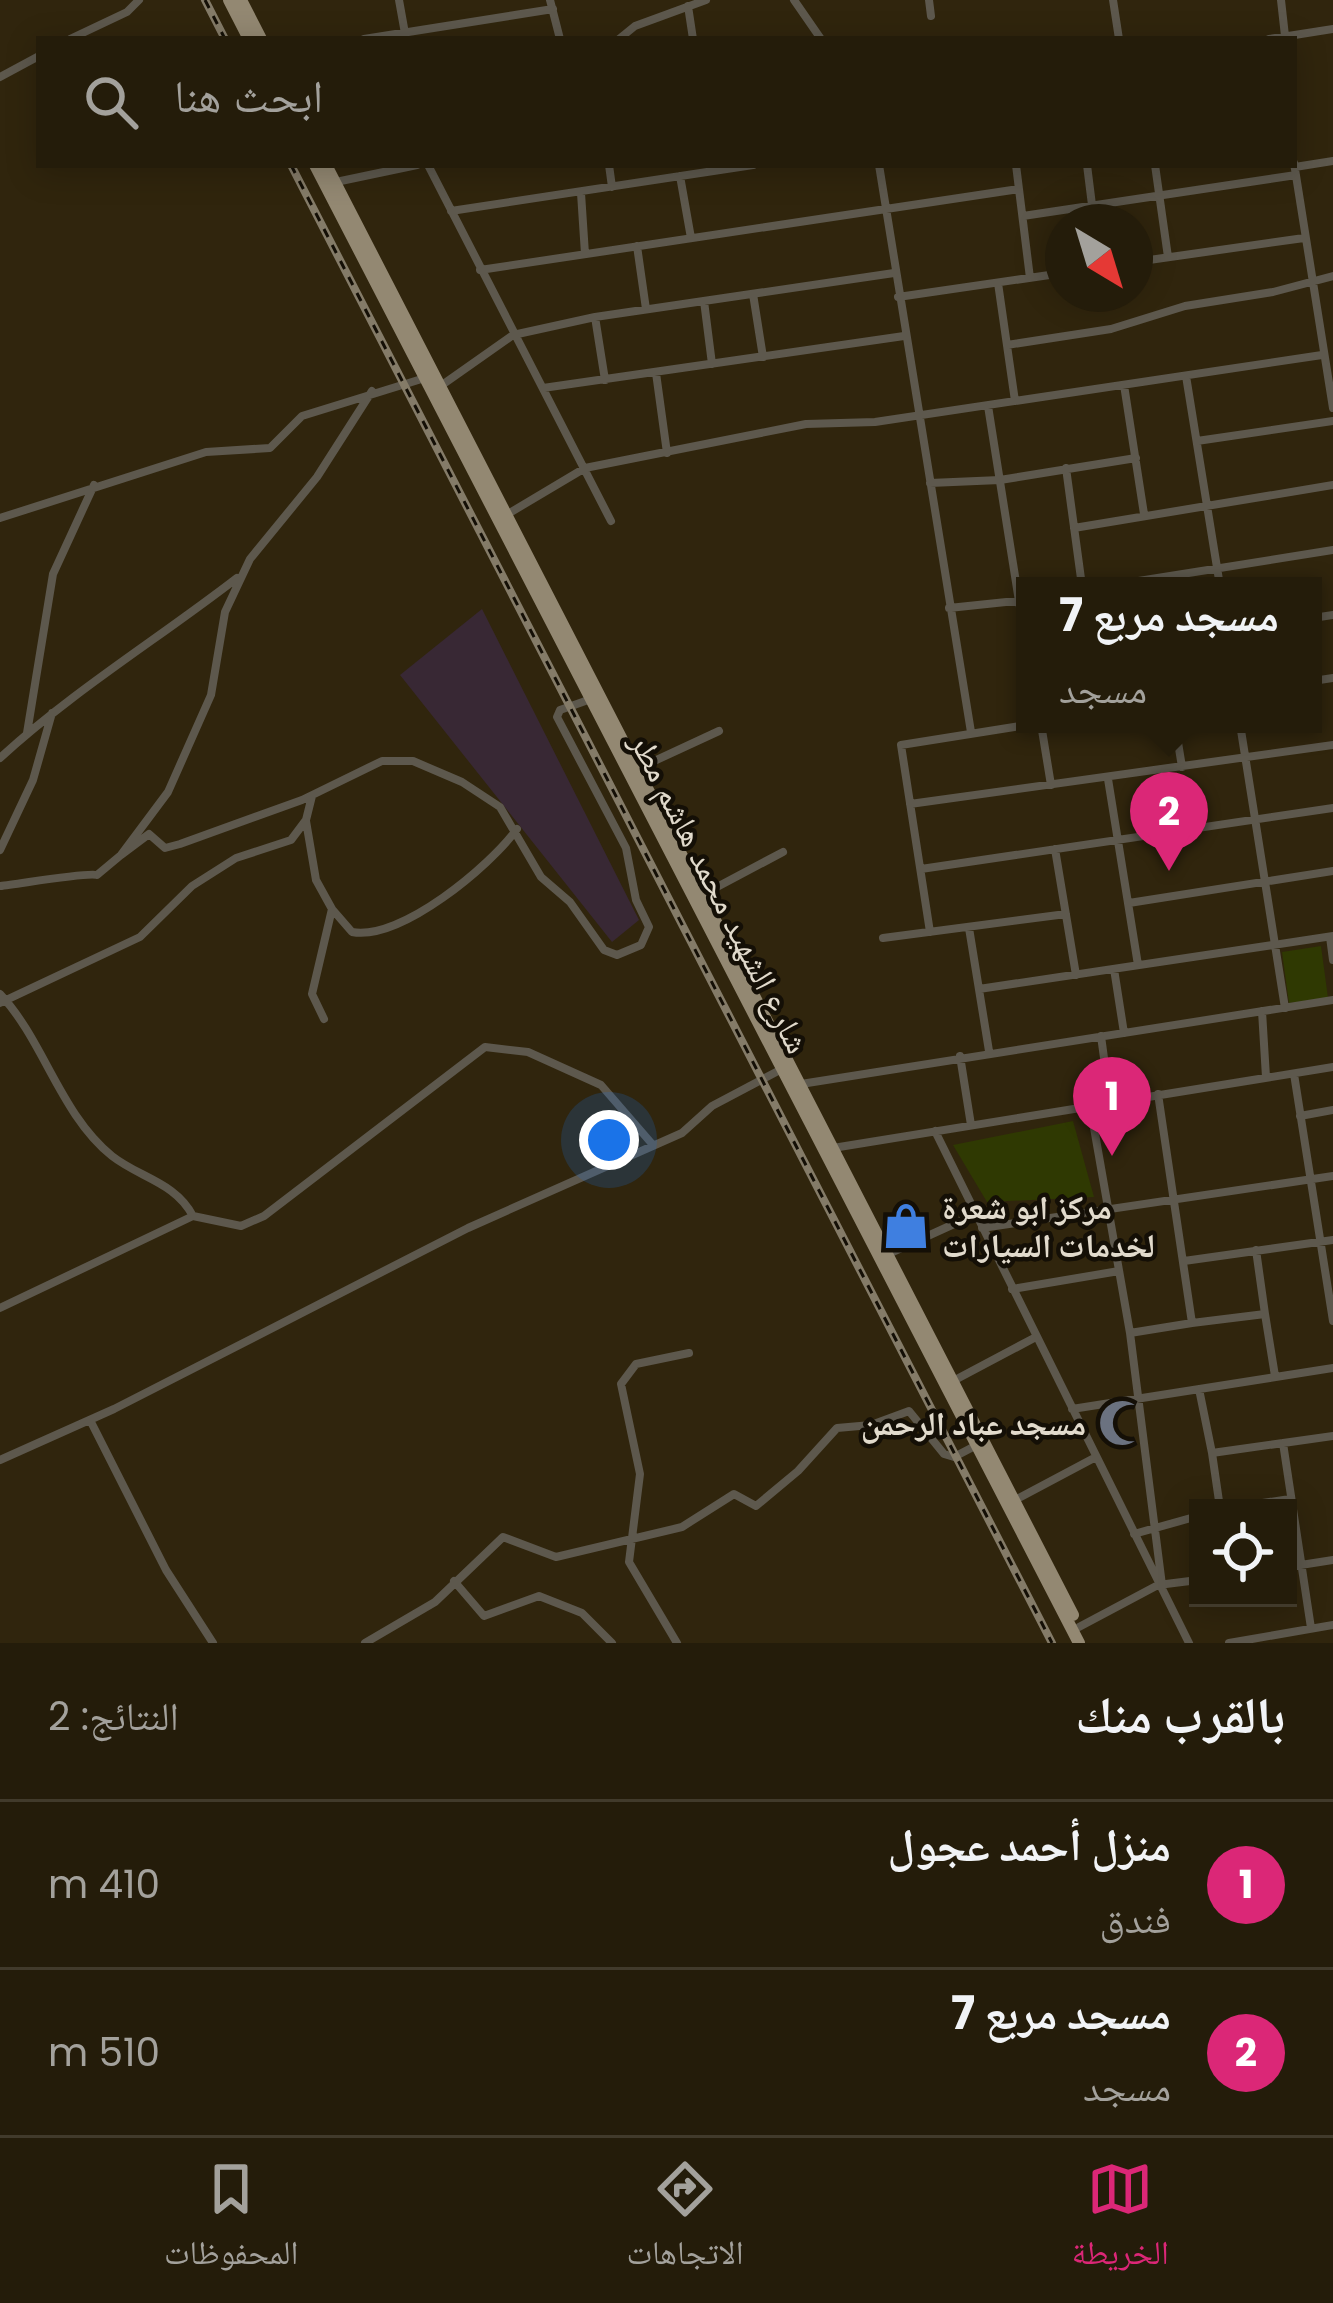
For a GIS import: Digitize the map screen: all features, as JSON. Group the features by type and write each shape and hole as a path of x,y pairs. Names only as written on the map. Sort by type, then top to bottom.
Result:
{"main road":[{"path":"229,0 247,36"},
{"path":"241,0 259,36"},
{"name":"شارع الشهيد محمد هاشم مطر","path":"317,168 506,515 1083,1643"},
{"name":"شارع الشهيد محمد هاشم مطر","path":"327,168 780,1070 975,1446 1079,1627 1083,1643"}],"street":[{"path":"76,36 122,15 139,0"},
{"path":"399,0 406,36"},
{"path":"623,36 635,26 706,0"},
{"path":"794,0 819,36"},
{"path":"929,0 932,16"},
{"path":"1113,0 1119,36"},
{"path":"1280,0 1281,36"},
{"path":"410,36 552,4 559,36"},
{"path":"688,6 693,36"},
{"path":"1293,36 1333,29"},
{"path":"0,77 36,58"},
{"path":"1297,168 1333,161"},
{"path":"334,182 402,168"},
{"path":"430,168 611,520"},
{"path":"610,168 612,188"},
{"path":"451,211 733,168"},
{"path":"879,168 971,732"},
{"path":"1016,168 1030,278"},
{"path":"1087,168 1092,204"},
{"path":"1156,168 1168,257"},
{"path":"1099,204 1295,168 1333,408"},
{"path":"680,176 691,238"},
{"path":"480,270 1019,189"},
{"path":"580,193 585,254"},
{"path":"1023,216 1045,212"},
{"path":"1153,259 1304,238"},
{"path":"637,246 646,309"},
{"path":"0,518 94,484 218,449 270,448 289,423 372,392 434,380 513,335 595,317 894,273"},
{"path":"898,297 1045,276"},
{"path":"1007,345 1111,329 1185,306 1273,292 1310,278 1333,276"},
{"path":"998,283 1015,401"},
{"path":"753,294 763,357"},
{"path":"704,302 712,364"},
{"path":"595,317 605,380"},
{"path":"543,388 904,337"},
{"path":"506,515 585,468 806,424 919,416 1322,355"},
{"path":"656,373 667,453"},
{"path":"1186,376 1218,577"},
{"path":"1124,385 1144,514"},
{"path":"121,855 168,792 204,710 225,612 243,574 262,540 317,477 372,392"},
{"path":"988,406 1018,577"},
{"path":"1197,441 1333,421"},
{"path":"930,483 1000,480 1136,458"},
{"path":"1066,468 1081,577"},
{"path":"26,734 53,574 94,484"},
{"path":"1074,528 1333,485"},
{"path":"1162,577 1333,550"},
{"path":"0,758 52,712 118,669 243,574"},
{"path":"949,608 1016,602"},
{"path":"0,886 58,881 86,872 97,875 149,835 165,848 180,844 313,794 382,761 404,758 485,795 518,829 541,877 570,902 604,950 617,955 645,941 649,927 636,900 626,848 557,718 560,710 591,699"},
{"path":"0,850 39,764 52,712"},
{"path":"930,932 901,745 1016,727"},
{"path":"637,770 719,730"},
{"path":"1039,733 1051,785"},
{"path":"1176,733 1181,767"},
{"path":"1241,733 1285,1008"},
{"path":"910,804 1333,745"},
{"path":"1108,778 1138,965"},
{"path":"193,1216 176,1194 112,1156 56,1086 2,999 140,937 192,886 236,858 291,840 306,820 313,794"},
{"path":"921,869 1333,808"},
{"path":"306,820 316,880 352,932 379,929 472,878 518,829"},
{"path":"1055,849 1076,975"},
{"path":"702,895 783,852"},
{"path":"1129,902 1333,871"},
{"path":"324,1019 311,994 332,909"},
{"path":"883,938 1066,914"},
{"path":"968,928 989,1052"},
{"path":"979,989 1331,937 1333,960"},
{"path":"1114,969 1124,1033"},
{"path":"799,1084 1333,1000"},
{"path":"1262,1011 1266,1077"},
{"path":"1101,1036 1110,1102"},
{"path":"0,1307 193,1216 212,1216 241,1226 264,1216 485,1047 528,1052 601,1085 653,1145"},
{"path":"960,1056 971,1125"},
{"path":"833,1148 1333,1067"},
{"path":"0,1460 90,1420 468,1228 682,1133 712,1106 780,1070"},
{"path":"1294,1073 1333,1321"},
{"path":"1158,1094 1192,1323"},
{"path":"1090,1105 1130,1333 1158,1528 1160,1585"},
{"path":"1300,1115 1333,1110"},
{"path":"935,1131 1189,1643"},
{"path":"982,1228 1333,1176"},
{"path":"886,1255 976,1214"},
{"path":"1184,1261 1333,1240"},
{"path":"1256,1250 1275,1376"},
{"path":"1012,1289 1119,1271"},
{"path":"1130,1333 1265,1314"},
{"path":"952,1382 1036,1337"},
{"path":"677,1643 633,1574 640,1474 621,1384 636,1364 688,1353"},
{"path":"1072,1408 1333,1368"},
{"path":"1199,1389 1219,1499"},
{"path":"365,1643 435,1602 503,1537 556,1557 682,1527 734,1494 756,1506 798,1472 826,1434 837,1428 871,1426 910,1411 944,1454 954,1457 975,1446"},
{"path":"90,1420 166,1570 213,1643"},
{"path":"1212,1453 1333,1436"},
{"path":"1283,1443 1290,1499"},
{"path":"1010,1503 1096,1457"},
{"path":"1133,1534 1189,1519"},
{"path":"1297,1538 1311,1628"},
{"path":"1297,1566 1333,1560"},
{"path":"1079,1627 1160,1585 1189,1581"},
{"path":"454,1582 484,1616 539,1596 582,1613 612,1643"},
{"path":"1229,1643 1333,1625"}],"shaded area":[{"path":"482,609 639,920 612,942 400,675"}],"green space":[{"path":"1321,946 1328,998 1289,1003 1282,952"},
{"path":"1073,1121 1094,1197 987,1202 953,1145"}],"railway":[{"path":"205,0 223,36"},
{"path":"293,168 1052,1643"}],"place":[{"name":"مسجد مربع 7","path":"1169,871"},
{"name":"منزل أحمد عجول","path":"1112,1156"},
{"name":"مركز ابو شعرة لخدمات السيارات","path":"906,1226"},
{"name":"مسجد عباد الرحمن","path":"1122,1423"}]}
